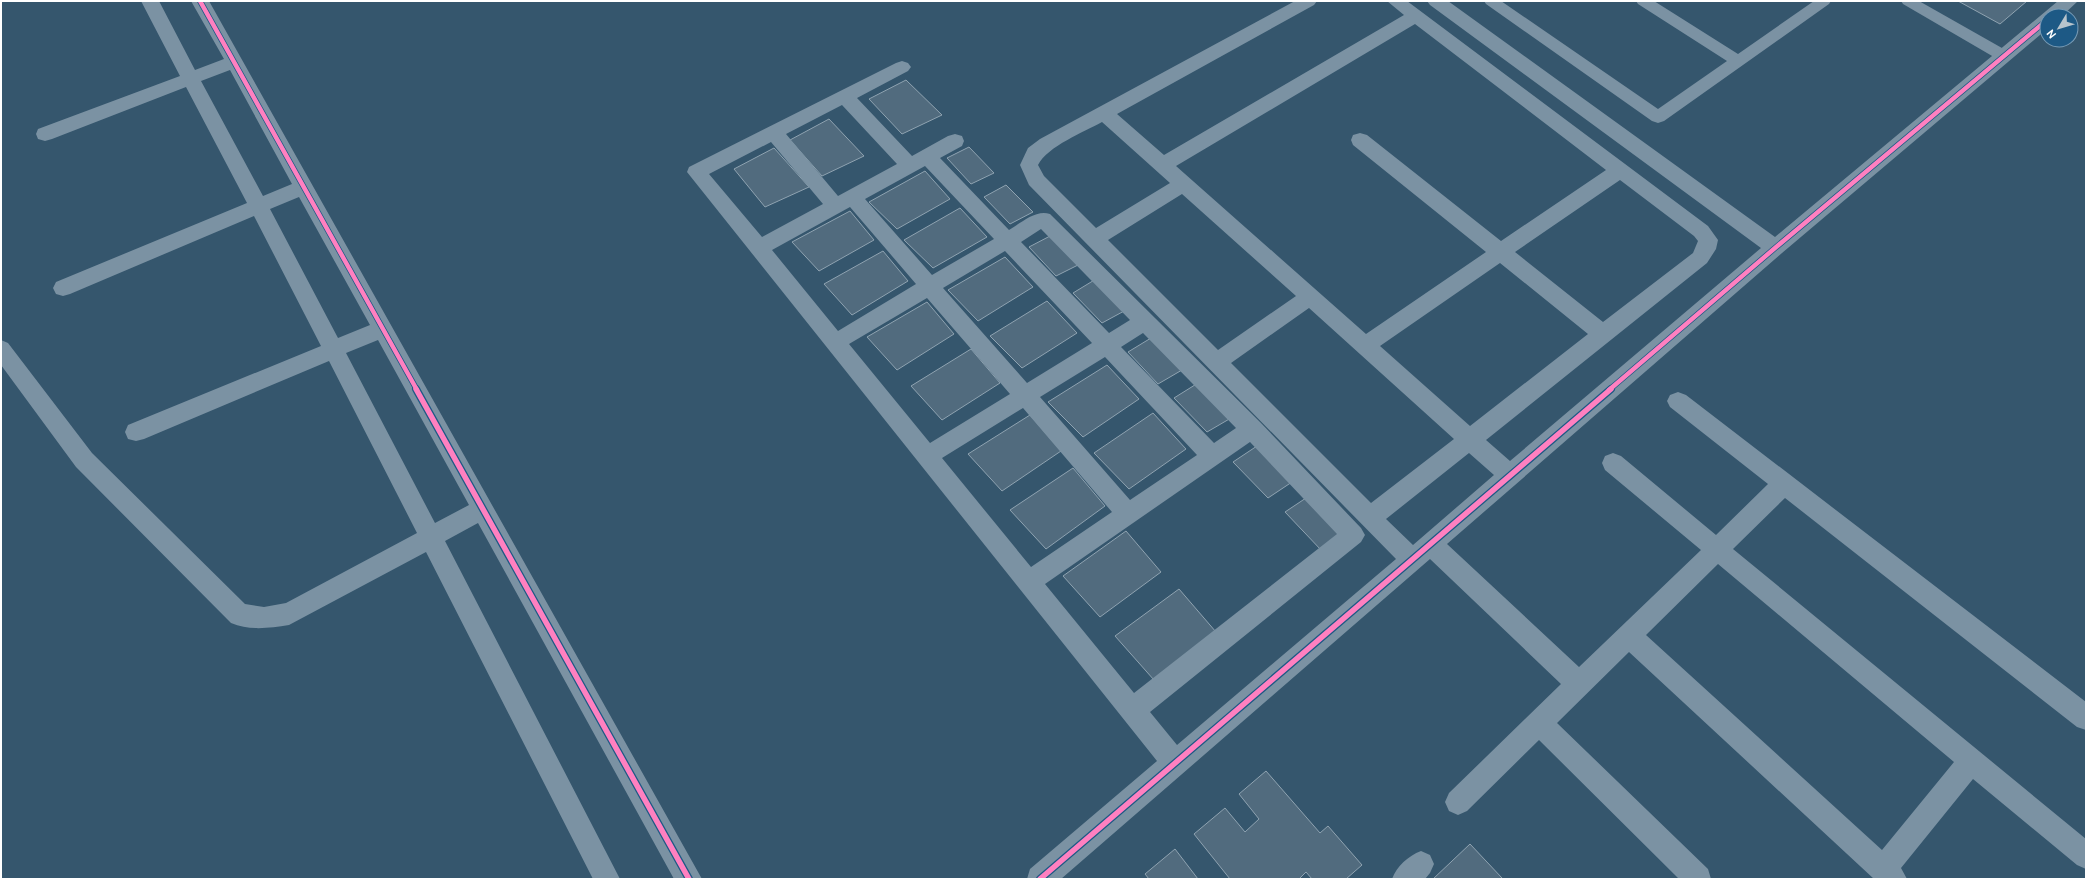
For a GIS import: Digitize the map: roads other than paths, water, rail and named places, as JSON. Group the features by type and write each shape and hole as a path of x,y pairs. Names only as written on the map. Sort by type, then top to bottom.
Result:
{"street":[{"path":"150,1 192,78 334,350 607,879"},
{"path":"200,1 689,879"},
{"path":"1308,1 1047,144 1035,153 1029,166 1036,180 1412,560"},
{"path":"1370,518 1700,258 1706,249 1708,240 1701,231 1396,1"},
{"path":"1436,1 1775,248"},
{"path":"2061,8 2069,1"},
{"path":"1162,165 1416,16"},
{"path":"1040,879 1775,248 2039,27"},
{"path":"45,134 234,62"},
{"path":"902,67 696,172 836,342 1176,763"},
{"path":"844,96 1007,240 1212,456"},
{"path":"1104,113 1510,475"},
{"path":"773,132 930,286 1128,514"},
{"path":"1360,140 1603,334"},
{"path":"759,248 955,141"},
{"path":"1365,345 1620,170"},
{"path":"1094,238 1184,184"},
{"path":"63,288 304,187"},
{"path":"836,342 1043,219 1252,429 1354,535 1132,710"},
{"path":"1217,362 1310,297"},
{"path":"927,456 1144,322"},
{"path":"136,432 383,329"},
{"path":"1,349 84,460 239,616 264,618 289,614 431,539 483,509"},
{"path":"1678,402 2086,718"},
{"path":"1029,582 1252,429"},
{"path":"1613,463 2086,856"},
{"path":"1458,802 1785,484"},
{"path":"1430,544 1579,684"},
{"path":"1629,636 1888,874 1971,761"},
{"path":"1539,723 1698,879"}],"lane":[{"path":"1491,1 1658,118 1824,1"},
{"path":"1643,1 1738,61"},
{"path":"1908,1 2004,56"}]}
